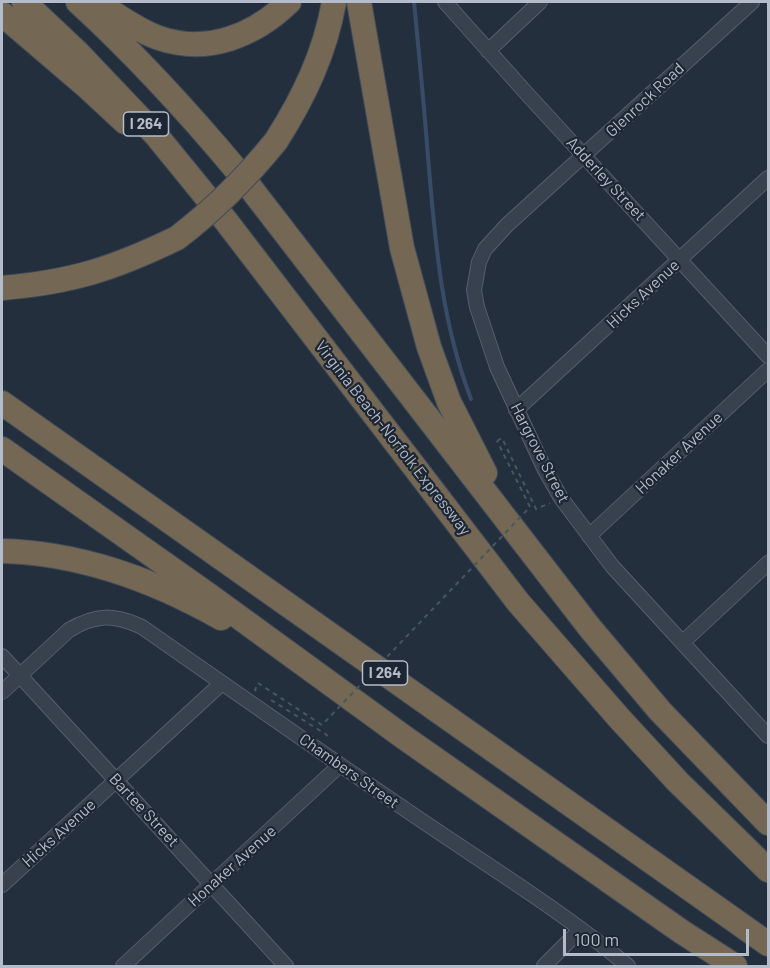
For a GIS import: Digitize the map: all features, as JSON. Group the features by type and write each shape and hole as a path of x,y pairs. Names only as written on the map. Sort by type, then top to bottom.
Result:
{"highway":[{"name":"Virginia Beach-Norfolk Expressway","path":"24,2 78,52 156,135 226,221 518,603 678,782 768,870"},
{"path":"78,2 155,77 239,173 597,636 660,711 768,823"},
{"path":"96,2 144,32 177,43 194,45 214,43 248,33 289,2"},
{"path":"2,288 42,285 102,271 128,261 177,238 229,195 276,141 298,106 315,72 334,2"},
{"path":"359,2 402,248 429,347 449,402 471,448 537,561"},
{"path":"2,14 42,46 124,122 202,207 255,259"},
{"name":"I 264","path":"2,403 768,944"},
{"path":"2,449 682,932 735,966"},
{"path":"2,551 51,555 119,572 211,613 309,668"}],"street":[{"name":"Adderley Street","path":"445,2 768,357"},
{"path":"488,51 540,2"},
{"name":"Glenrock Road","path":"538,197 752,2"},
{"name":"Hicks Avenue","path":"516,410 768,178"},
{"name":"Hargrove Street","path":"538,197 485,249 479,262 475,278 477,307 485,338 544,470 561,498 612,566 768,736"},
{"name":"Honaker Avenue","path":"589,536 768,370"},
{"path":"683,642 768,563"},
{"name":"Chambers Street","path":"19,675 60,638 81,623 97,618 113,617 142,627 581,929 628,966"},
{"name":"Bartee Street","path":"2,656 286,966"},
{"path":"2,692 19,675"},
{"name":"Hicks Avenue","path":"2,885 222,683"},
{"name":"Honaker Avenue","path":"123,966 340,765"},
{"path":"544,966 581,929"}],"path":[{"path":"317,749 327,735 255,690 258,683 322,724 530,507 497,441 502,438 536,509 561,498"}],"waterway":[{"path":"414,2 433,219 441,280 453,340 471,399"}]}
